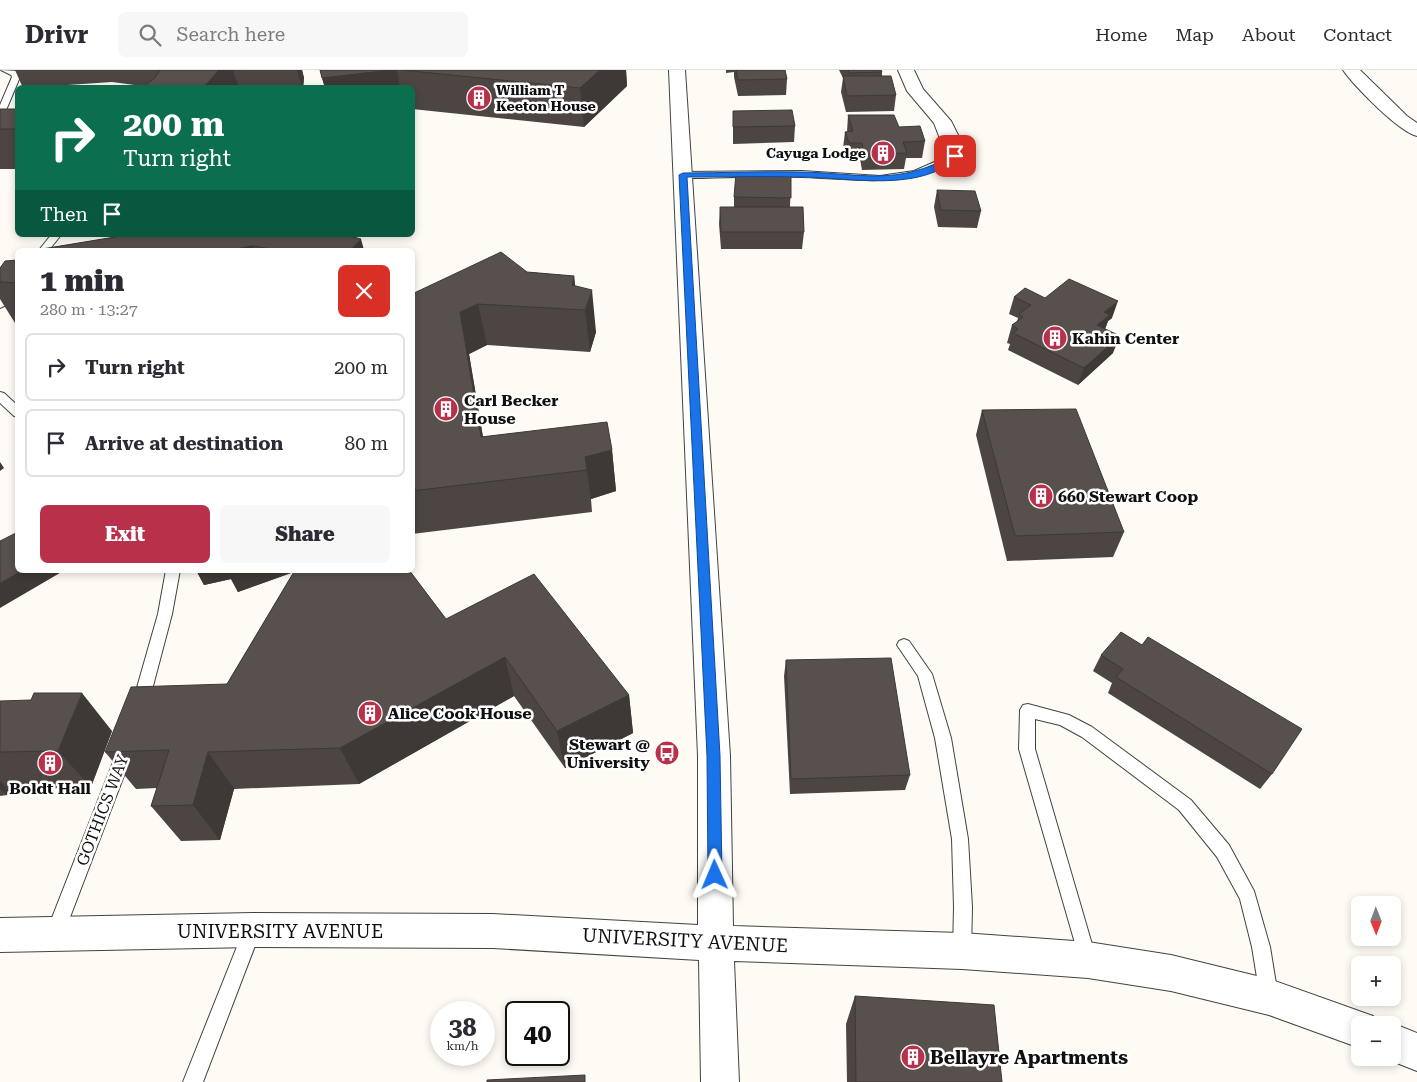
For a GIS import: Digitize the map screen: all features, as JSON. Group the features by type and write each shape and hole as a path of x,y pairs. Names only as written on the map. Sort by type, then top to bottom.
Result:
{"street":[{"path":"677,70 714,756 720,1082"},
{"path":"906,70 915,91 942,121 950,137 955,156"},
{"path":"1351,70 1401,120 1417,131"},
{"name":"UNIVERSITY AVENUE","path":"0,935 253,930 493,932 962,951 1088,960 1171,973 1269,997 1351,1026"},
{"path":"1401,1046 1417,1052"}],"lane":[{"path":"3,118 16,77 15,73 5,70"},
{"path":"683,175 802,174 876,179 909,176 936,168 955,156"},
{"path":"46,248 54,237"},
{"path":"0,305 15,287"},
{"path":"0,396 15,410"},
{"path":"137,716 165,614 173,573"},
{"path":"904,645 925,674 943,738 960,839 963,907 962,951"},
{"path":"1088,960 1027,749 1028,710 1064,720 1087,732 1185,805 1223,851 1248,897 1261,947 1269,997"},
{"name":"GOTHICS WAY","path":"55,933 131,734"},
{"path":"193,1082 253,930"}],"building":[{"path":"160,70 219,70 206,85 145,85 155,78"},
{"path":"320,70 391,70 322,78"},
{"path":"402,70 600,70 580,88"},
{"path":"736,70 785,70 787,79 738,80"},
{"path":"848,70 881,70 882,72 849,73"},
{"path":"843,76 891,76 896,95 847,96"},
{"path":"0,109 15,109 15,129 0,129"},
{"path":"792,110 795,126 733,127 733,111"},
{"path":"848,115 894,115 899,127 920,126 925,141 903,142 907,153 864,154 862,143 849,143 845,132 853,131"},
{"path":"736,173 791,174 791,198 734,197"},
{"path":"937,190 975,191 981,211 941,210"},
{"path":"720,207 803,207 804,232 721,232"},
{"path":"115,237 354,237 361,239 353,248 266,248 252,246 241,248 48,248"},
{"path":"501,252 527,272 574,276 572,285 592,290 585,310 478,304 460,312 481,437 607,422 612,450 585,457 587,470 415,491 415,293"},
{"path":"15,260 15,283 0,282 0,268 5,261"},
{"name":"Kahin Center","path":"1069,279 1118,301 1104,312 1110,315 1097,325 1120,336 1084,368 1013,333 1018,329 1012,325 1023,317 1019,314 1031,305 1014,297 1025,288 1045,298"},
{"name":"660 Stewart Coop","path":"1076,409 1124,532 1015,536 982,410"},
{"path":"15,534 15,573 18,573 0,583 0,541"},
{"name":"Alice Cook House","path":"293,573 411,573 446,619 534,574 629,695 557,731 505,657 340,748 208,752 193,805 151,806 169,750 105,752 131,687 227,684"},
{"path":"1121,632 1142,645 1148,637 1302,729 1272,774 1116,677 1123,669 1101,655"},
{"path":"891,658 910,775 791,779 786,660"},
{"path":"34,693 82,693 58,751 0,752 0,701 31,700"},
{"path":"855,996 994,1005 1002,1082 856,1082"},
{"path":"585,1075 585,1082 487,1082 487,1080"}],"place":[{"name":"William T Keeton House","path":"479,98"},
{"name":"Cayuga Lodge","path":"883,153"},
{"name":"Kahin Center","path":"1055,338"},
{"name":"Carl Becker House","path":"446,409"},
{"name":"660 Stewart Coop","path":"1041,496"},
{"name":"Alice Cook House","path":"370,713"},
{"name":"Stewart @ University","path":"667,753"},
{"name":"Boldt Hall","path":"50,763"},
{"name":"Bellayre Apartments","path":"913,1057"}],"route":[{"path":"715,875 714,756 683,175 802,174 876,179 909,176 936,168 955,156"}]}
